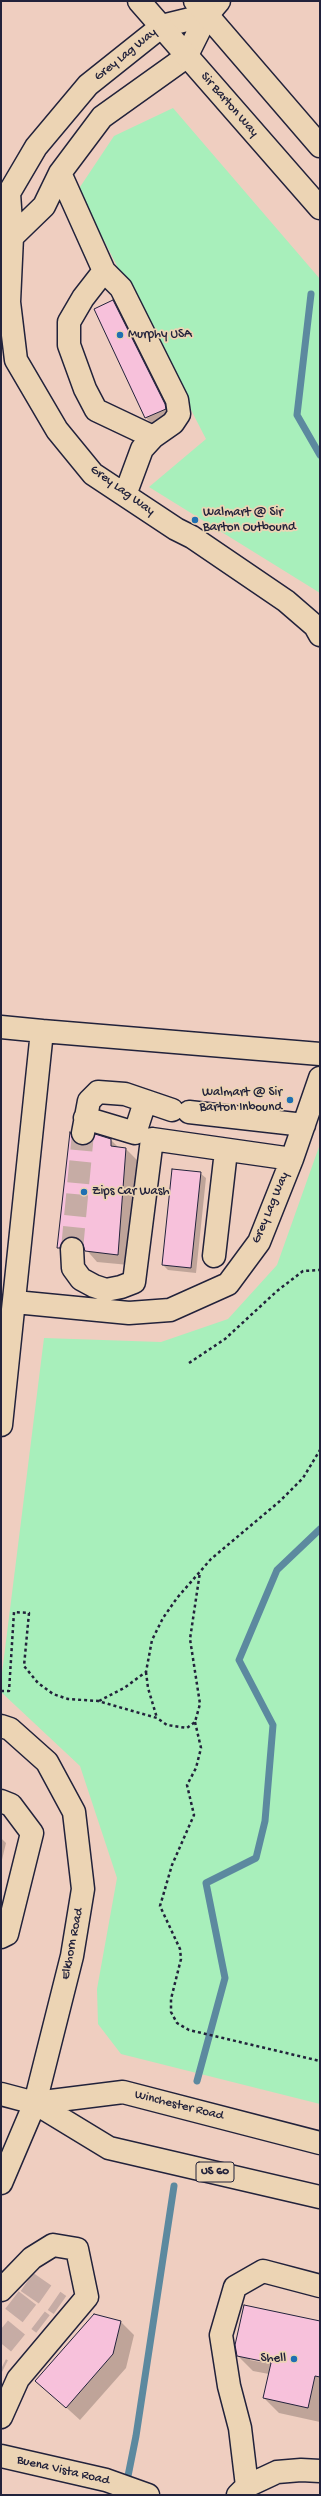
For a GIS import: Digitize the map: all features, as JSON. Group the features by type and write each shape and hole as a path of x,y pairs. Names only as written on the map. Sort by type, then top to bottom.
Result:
{"main road":[{"name":"Sir Barton Way","path":"140,1 186,57 320,208"},
{"name":"Grey Lag Way","path":"207,6 162,26 88,86 36,147 9,193 7,237 9,302 16,360 57,430 93,474 192,537 286,601 315,626 320,635"},
{"path":"7,237 44,206 60,173 102,116 186,57 207,6 320,146"},
{"path":"60,173 104,271 121,288 178,400 179,414 173,424 153,437 142,449 125,495"},
{"path":"104,271 83,298 69,322 69,345 85,389 96,410 153,437"},
{"path":"1,1027 320,1054"},
{"path":"1,1425 42,1031"},
{"name":"Grey Lag Way","path":"15,1302 129,1313 170,1310 228,1284 259,1242 292,1159 320,1078"},
{"path":"292,1159 226,1151 84,1125 89,1101 98,1092 125,1094 145,1102 181,1111 304,1125"},
{"path":"72,1250 73,1268 81,1279 94,1286 106,1290 121,1288 134,1282 145,1102"},
{"path":"214,1256 226,1151"},
{"name":"Elkhorn Road","path":"1,1726 10,1729 47,1762 74,1812 83,1889 72,1956 35,2103 1,2183"},
{"path":"1,1801 11,1805 32,1833 7,1934 1,1937"},
{"name":"Winchester Road","path":"35,2103 123,2092 320,2143"},
{"name":"Winchester Road","path":"1,2094 35,2103 109,2148 320,2197"},
{"path":"1,2417 11,2374 66,2309 87,2297 77,2249 53,2245 32,2258 22,2277 5,2294"},
{"path":"317,2467 277,2472 243,2490 240,2428 229,2386 221,2335 235,2287 263,2271 320,2286"},
{"name":"Buena Vista Road","path":"1,2456 106,2480 148,2495"}],"path":[{"path":"189,1363 225,1339 277,1291 303,1271 320,1270"},
{"path":"157,1718 148,1688 146,1672 152,1640 163,1618 211,1559 280,1501 303,1478 320,1450"},
{"path":"200,1572 190,1639 200,1704 195,1722 201,1748 196,1768 187,1785 194,1815 172,1865 160,1906 180,1949 182,1959 171,1999 171,2012 177,2023 189,2030 320,2061"},
{"path":"1,1691 8,1691 14,1612 29,1613 24,1666 38,1683 54,1694 68,1699 98,1701 157,1718 167,1726 177,1728 187,1728 195,1722"},
{"path":"98,1701 124,1688 146,1672"}],"green space":[{"path":"173,108 320,279 320,593 149,487 206,439 78,190 114,136"},
{"path":"320,1144 320,2104 121,2054 98,2024 97,1989 117,1878 80,1766 1,1692 1,1681 44,1338 161,1342 228,1319 277,1265"}],"building":[{"name":"Murphy USA","path":"113,300 165,404 166,409 145,418 94,309"},
{"name":"Zips Car Wash","path":"70,1132 75,1142 80,1145 92,1141 95,1134 111,1139 111,1146 126,1148 118,1255 85,1251 82,1242 72,1237 65,1239 60,1248 57,1248"},
{"path":"172,1169 201,1172 191,1268 162,1265"},
{"path":"244,2305 320,2321 320,2377 315,2376 308,2408 263,2398 271,2363 237,2356 235,2345"},
{"path":"94,2314 121,2321 113,2354 66,2408 35,2381"}],"waterway":[{"path":"311,294 297,415 320,455"},
{"path":"197,2081 225,1978 206,1883 256,1858 265,1821 273,1725 239,1660 277,1570 320,1529"},
{"path":"126,2486 136,2436 174,2186"}],"tunnel":[{"path":"72,1249 83,1133"},
{"path":"27,2282 60,2305"},
{"path":"12,2300 43,2324"},
{"path":"1,2329 23,2347"}],"place":[{"name":"Murphy USA","path":"120,335"},
{"name":"Walmart @ Sir Barton Outbound","path":"195,520"},
{"name":"Walmart @ Sir Barton Inbound","path":"290,1100"},
{"name":"Zips Car Wash","path":"84,1192"},
{"name":"Shell","path":"294,2359"}]}
